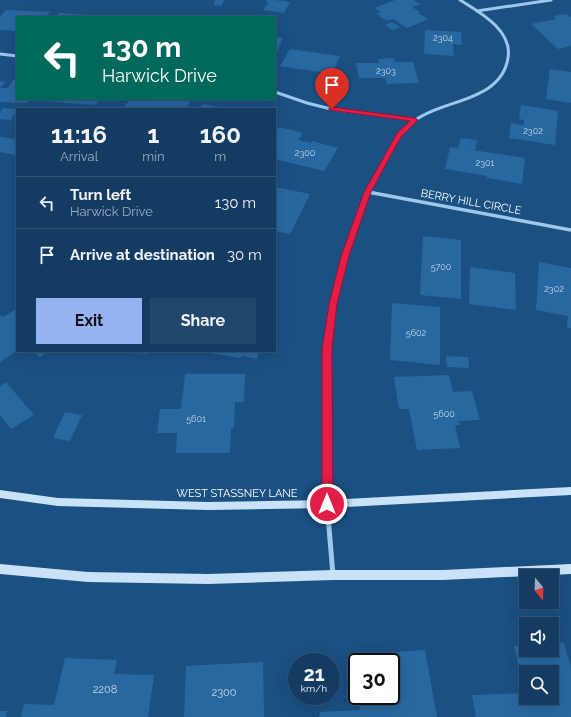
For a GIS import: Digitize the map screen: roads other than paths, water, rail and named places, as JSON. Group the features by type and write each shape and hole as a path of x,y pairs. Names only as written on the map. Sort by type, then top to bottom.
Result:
{"main road":[{"name":"WEST STASSNEY LANE","path":"0,494 58,502 208,506 327,504 571,492"},
{"path":"0,569 88,577 208,579 333,575 443,575 571,569"}],"street":[{"path":"333,575 327,504 327,349 333,304 345,256 368,192 396,141 415,120 433,110 485,90 498,80 505,71 509,57 508,44 502,33 490,20 460,0"},
{"path":"477,11 551,0"},
{"path":"0,54 16,56"},
{"path":"276,92 307,103 332,109 415,120"},
{"name":"BERRY HILL CIRCLE","path":"368,192 571,230"}]}
